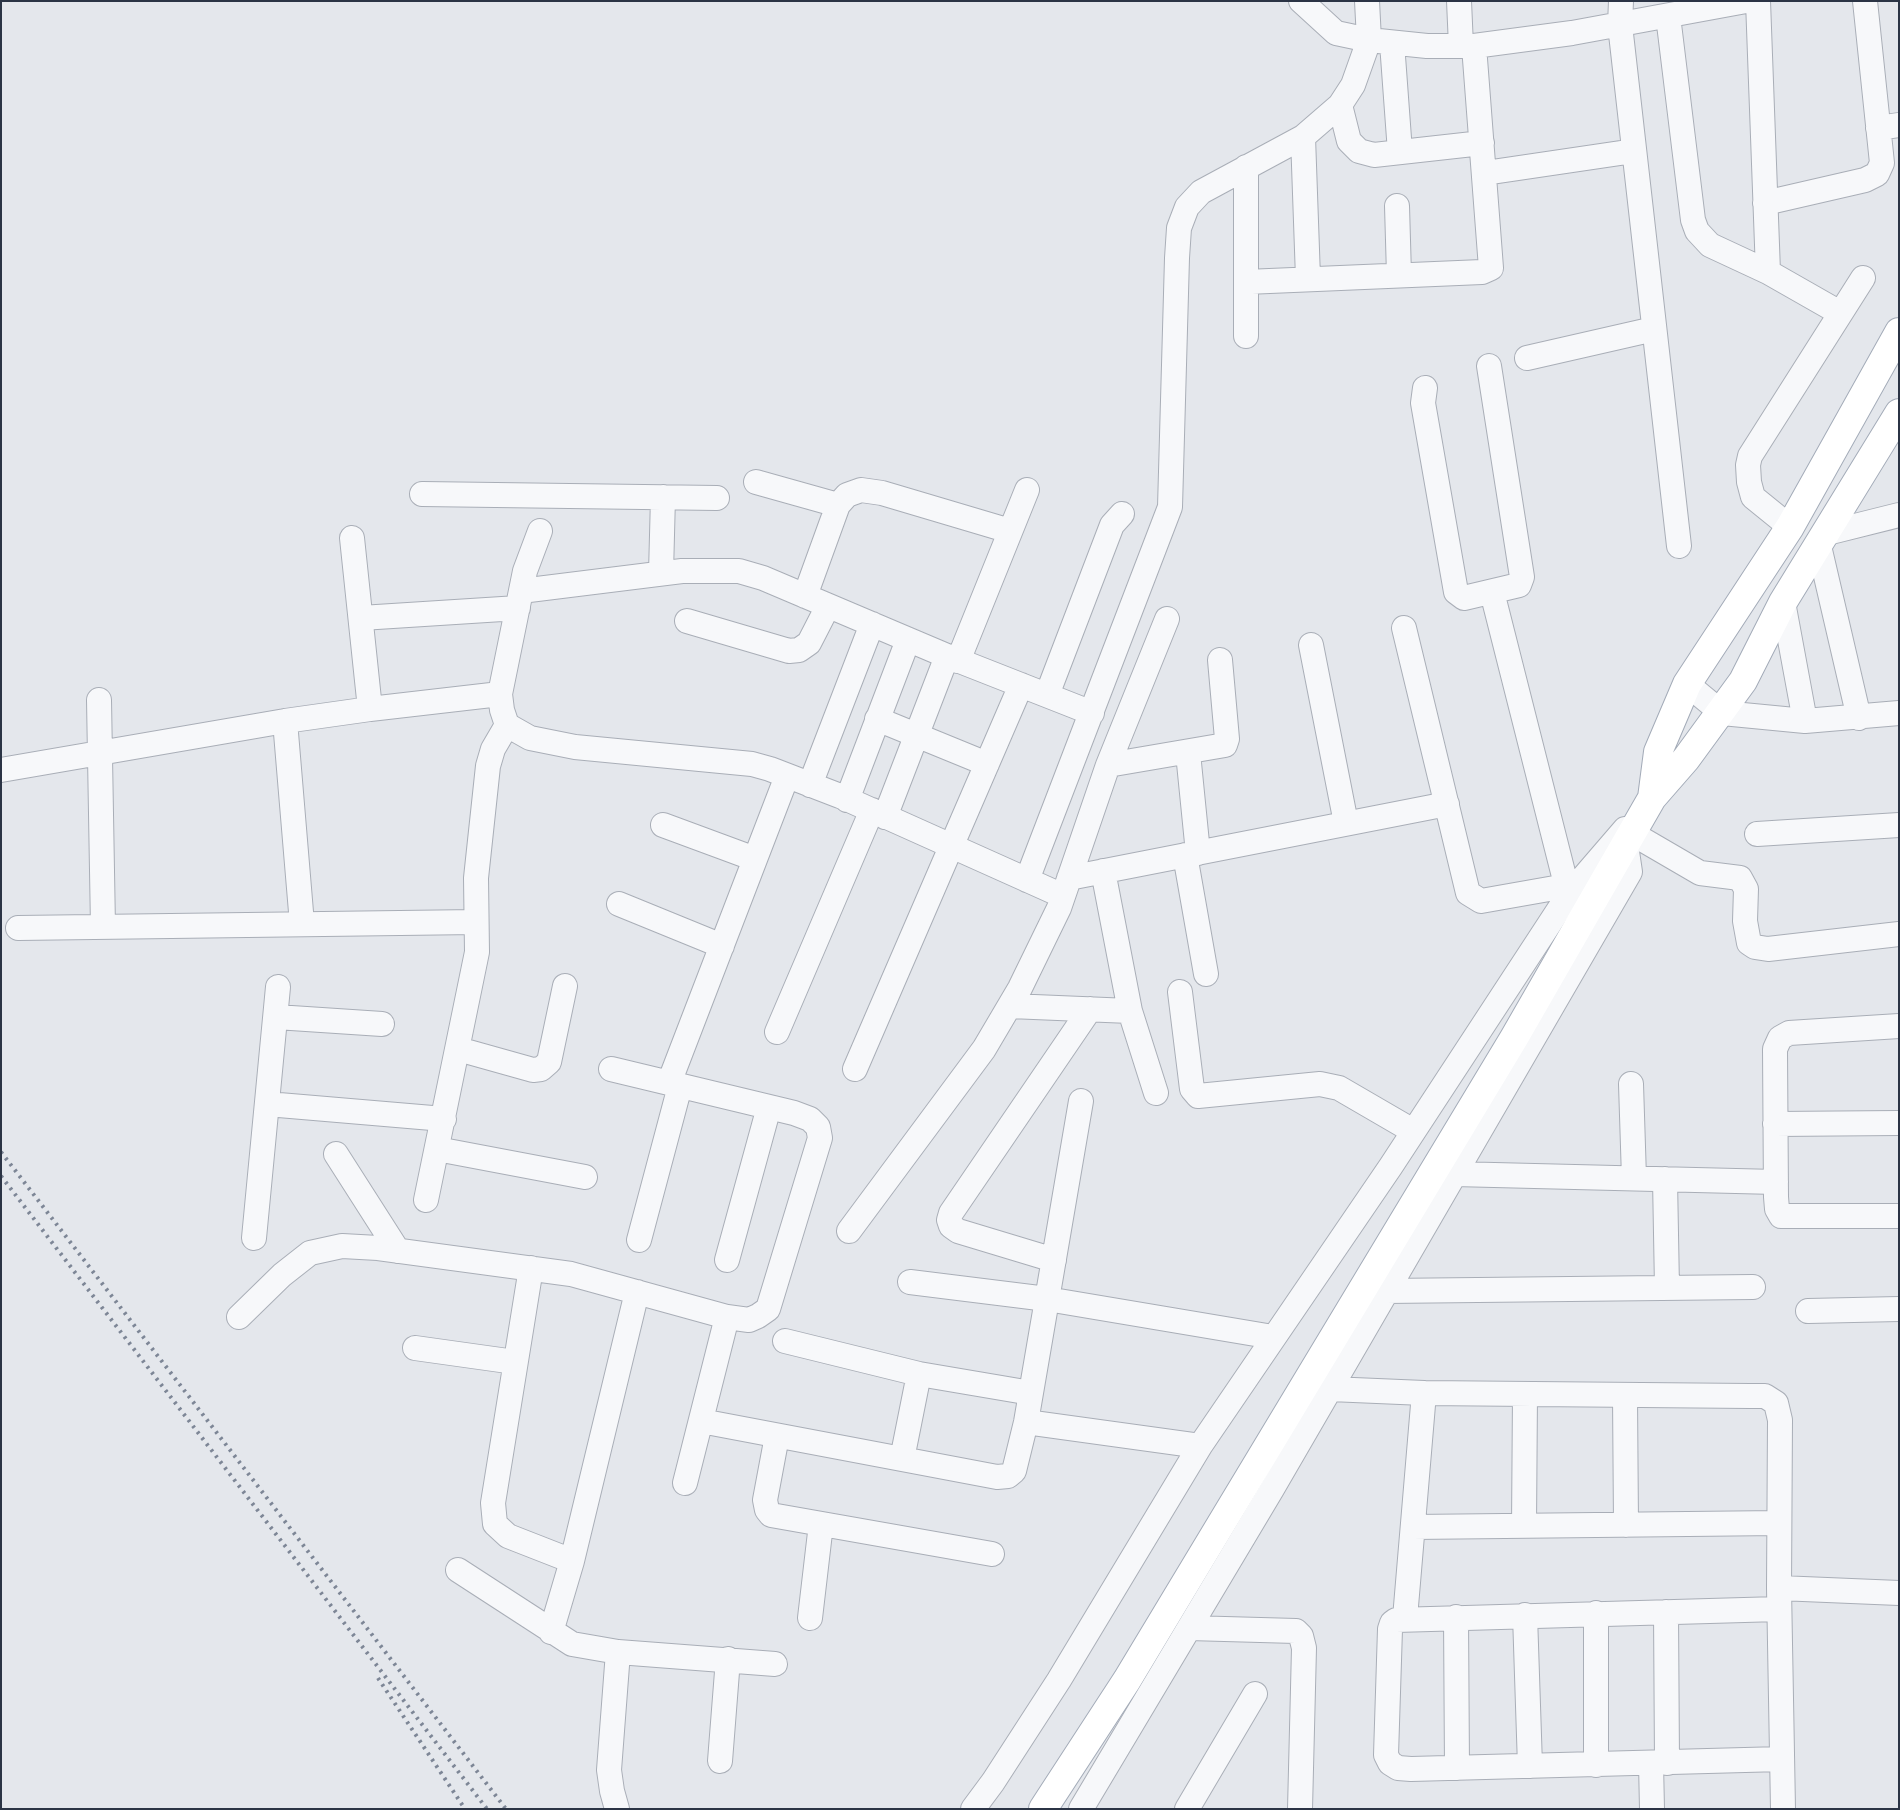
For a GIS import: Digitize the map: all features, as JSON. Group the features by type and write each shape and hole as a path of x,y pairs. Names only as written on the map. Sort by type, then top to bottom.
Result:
{"main road":[{"path":"1652,798 1658,752 1687,684 1790,527 1899,332"},
{"path":"1043,1809 1127,1680 1630,840 1652,798 1686,759 1743,681 1783,602 1899,413"}],"street":[{"path":"1300,1 1336,33 1369,40 1427,46 1467,46 1572,33 1746,1"},
{"path":"1027,880 1170,507 1179,228 1187,207 1201,192 1303,137 1340,105 1353,85 1369,40 1367,1"},
{"path":"1246,282 1482,272 1491,268 1482,143 1459,1"},
{"path":"1621,1 1620,25 1679,546"},
{"path":"1758,1 1768,272"},
{"path":"1765,203 1865,180 1877,174 1882,163 1888,127 1865,1"},
{"path":"1668,16 1693,220 1697,231 1710,245 1768,272 1840,313"},
{"path":"1392,42 1400,152"},
{"path":"1340,105 1349,142 1358,151 1374,155 1482,143"},
{"path":"1303,137 1308,278"},
{"path":"1485,173 1634,151"},
{"path":"1246,167 1246,336"},
{"path":"1397,206 1400,275"},
{"path":"1790,527 1753,496 1749,482 1748,465 1750,456 1863,278"},
{"path":"1527,358 1654,329"},
{"path":"1425,388 1423,403 1456,592 1464,598 1519,585 1522,582 1489,366"},
{"path":"756,482 838,505"},
{"path":"805,596 838,505 847,495 861,490 882,493 1010,531"},
{"path":"777,1032 952,658 1027,490"},
{"path":"422,494 717,498"},
{"path":"661,574 663,497"},
{"path":"1046,695 1112,526 1122,514"},
{"path":"1859,718 1823,539 1899,515"},
{"path":"540,531 525,572 500,694 502,710 507,725 530,738 575,747 752,764 847,800 1027,880 1066,887 1103,871 1447,804"},
{"path":"352,538 370,709"},
{"path":"361,618 519,599 661,574 713,570 739,571 763,578 908,640 1092,713"},
{"path":"1492,592 1577,928"},
{"path":"1783,602 1805,721"},
{"path":"687,621 788,651 799,650 809,643 828,606"},
{"path":"849,1231 984,1048 1010,1006 1066,887 1108,765 1167,619"},
{"path":"810,785 872,624"},
{"path":"1404,628 1468,893 1473,898 1481,901 1568,890"},
{"path":"847,800 908,640"},
{"path":"1311,645 1346,823"},
{"path":"1108,765 1218,748 1225,745 1227,740 1220,660"},
{"path":"1687,684 1722,712 1805,721 1859,718 1899,713"},
{"path":"855,1069 1021,685"},
{"path":"1,770 285,721 500,694"},
{"path":"99,700 103,927"},
{"path":"877,719 987,764"},
{"path":"285,721 302,924"},
{"path":"426,1200 477,952 476,878 488,766 493,749 507,725"},
{"path":"1188,753 1191,854 1206,974"},
{"path":"639,1240 674,1084 722,946 787,776"},
{"path":"973,1809 993,1782 1059,1680 1200,1446 1413,1131 1568,890 1652,798"},
{"path":"663,825 755,859"},
{"path":"1757,834 1899,825"},
{"path":"1081,1809 1330,1389 1630,872 1630,840 1700,873 1740,878 1746,889 1745,921 1749,943 1756,947 1768,949 1899,934"},
{"path":"1103,871 1130,1011 1156,1092"},
{"path":"619,904 722,946"},
{"path":"18,928 476,922"},
{"path":"458,1049 533,1070 541,1069 549,1062 565,986"},
{"path":"254,1238 278,987"},
{"path":"1180,992 1192,1089 1198,1096 1320,1084 1339,1088 1413,1131"},
{"path":"1010,1006 1130,1011"},
{"path":"1054,1260 958,1231 951,1226 949,1220 951,1212 1090,1009"},
{"path":"276,1017 382,1024"},
{"path":"1899,1026 1789,1033 1780,1038 1775,1048 1776,1209 1781,1216 1899,1216"},
{"path":"239,1317 282,1275 310,1253 342,1246 398,1251 572,1274 727,1317 748,1320 758,1316 768,1308 820,1138 818,1127 810,1119 769,1107 611,1069"},
{"path":"1631,1084 1634,1178"},
{"path":"701,1421 997,1476 1008,1476 1014,1471 1018,1461 1026,1422 1081,1101"},
{"path":"267,1104 444,1118"},
{"path":"726,1260 769,1107"},
{"path":"1775,1124 1899,1123"},
{"path":"437,1149 586,1177"},
{"path":"336,1154 398,1251"},
{"path":"1454,1174 1776,1182"},
{"path":"1665,1179 1667,1288"},
{"path":"530,1268 493,1503 495,1524 508,1536 572,1561"},
{"path":"910,1282 1047,1299 1273,1337"},
{"path":"1386,1292 1753,1286"},
{"path":"551,1632 572,1561 637,1292"},
{"path":"1808,1311 1899,1310"},
{"path":"685,1484 727,1317"},
{"path":"784,1341 919,1374 1031,1393"},
{"path":"414,1348 515,1362"},
{"path":"902,1459 919,1374"},
{"path":"1330,1389 1424,1393 1765,1396 1776,1403 1780,1420 1779,1598 1783,1809"},
{"path":"1405,1618 1424,1393"},
{"path":"1524,1526 1525,1394"},
{"path":"1625,1396 1626,1525"},
{"path":"1026,1422 1200,1446"},
{"path":"777,1436 765,1500 767,1510 771,1515 992,1554"},
{"path":"1413,1527 1779,1523"},
{"path":"810,1618 821,1524"},
{"path":"458,1570 572,1644 618,1652 775,1664"},
{"path":"1782,1759 1398,1768 1390,1763 1386,1755 1390,1629 1392,1623 1405,1618 1666,1612 1779,1598 1899,1593"},
{"path":"1652,1809 1659,1763 1666,1612"},
{"path":"1596,1613 1596,1764"},
{"path":"1525,1615 1530,1766"},
{"path":"1456,1617 1457,1768"},
{"path":"1189,1628 1296,1631 1301,1636 1304,1648 1300,1809"},
{"path":"617,1809 609,1770 618,1652"},
{"path":"720,1761 728,1659"},
{"path":"1187,1809 1255,1694"}],"railway":[{"path":"1,1152 506,1809"},
{"path":"1,1176 487,1809"},
{"path":"378,1678 465,1809"}]}
